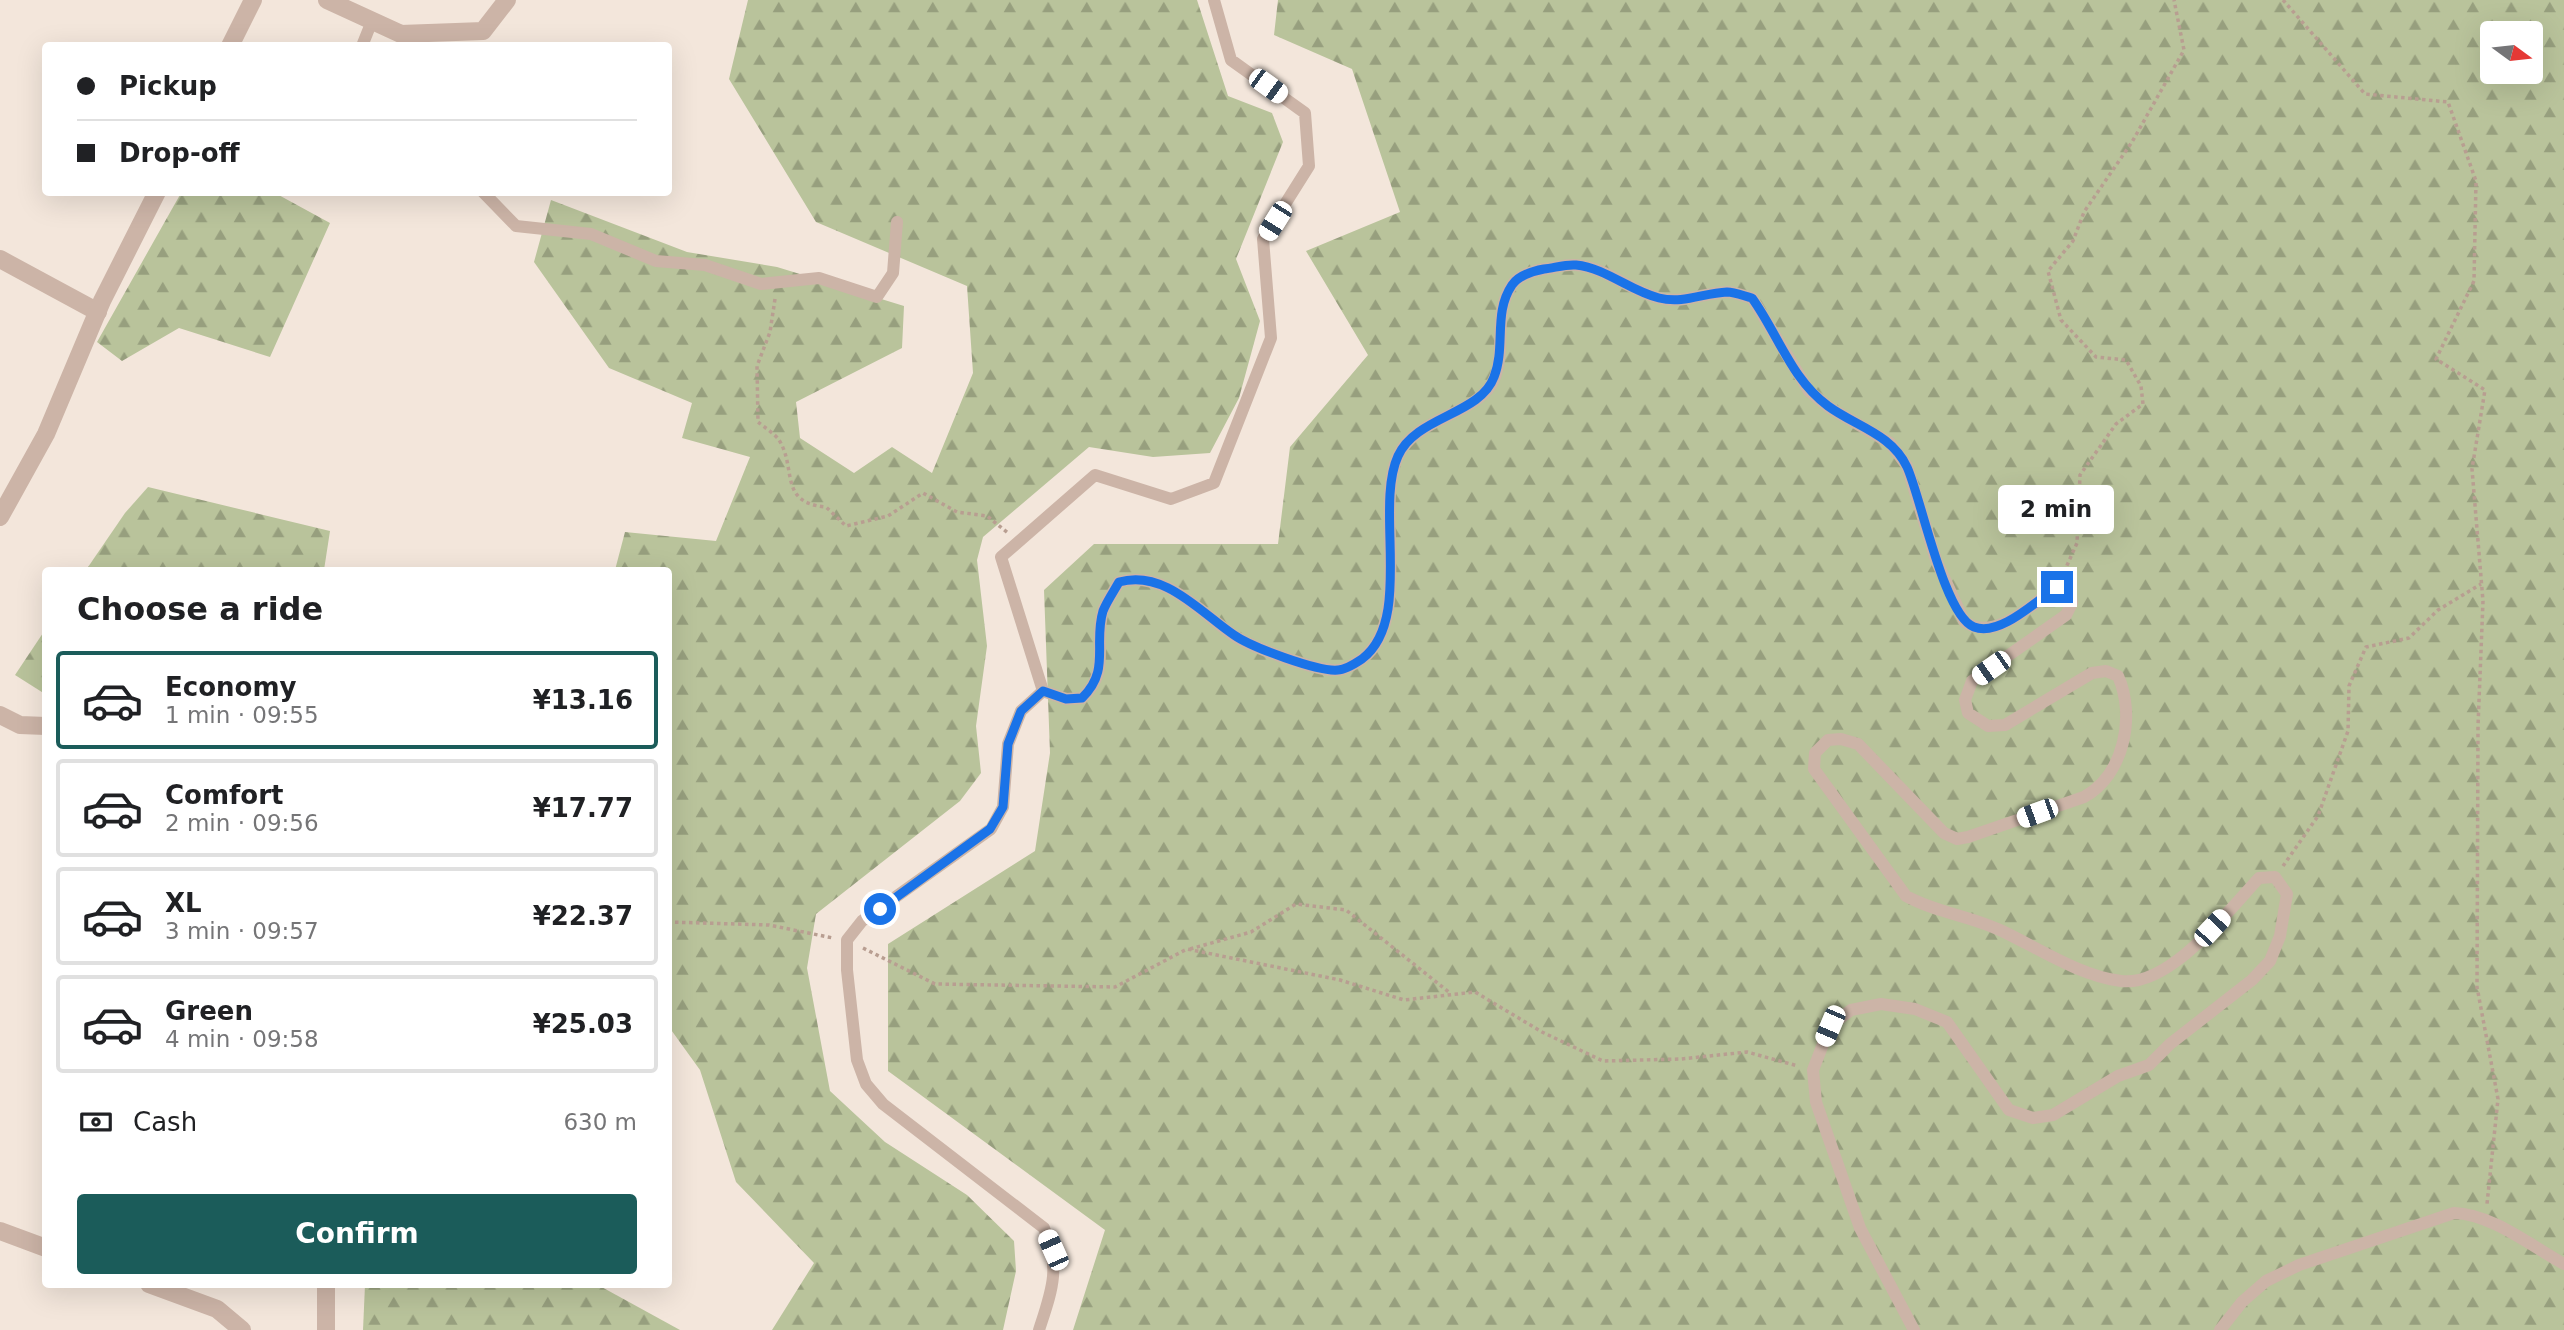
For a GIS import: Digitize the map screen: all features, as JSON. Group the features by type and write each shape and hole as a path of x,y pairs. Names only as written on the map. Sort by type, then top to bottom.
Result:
{"street":[{"path":"232,42 253,0"},
{"path":"327,0 401,34 482,31 507,0"},
{"path":"0,517 46,434 98,312 155,196"},
{"path":"0,259 98,312"},
{"path":"0,715 20,725 42,726"},
{"path":"0,1231 42,1247"},
{"path":"160,1288 217,1309 242,1330"},
{"path":"326,1288 326,1330"}],"lane":[{"path":"1043,691 1001,557 1095,475 1171,499 1214,484 1270,338 1263,239 1309,166 1305,113 1231,60 1214,0"},
{"path":"364,42 372,21"},
{"path":"487,196 516,226 591,234 656,261 705,265 761,284 819,278 877,297 893,273 897,222"},
{"path":"1043,691 1066,699 1082,698 1094,687 1100,669 1103,612 1119,582 1134,578 1176,592 1236,637 1316,669 1340,670 1363,659 1378,639 1388,609 1393,484 1398,455 1420,430 1481,397 1494,377 1502,302 1514,282 1534,271 1575,265 1612,276 1658,298 1692,300 1727,292 1752,298 1809,391 1829,408 1891,443 1907,466 1936,560 1964,621 1971,627 1981,629 2001,626 2057,587 2070,590 2072,603 2066,615 1972,681 1965,700 1968,713 1988,726 2005,725 2092,673 2106,671 2118,676 2124,690 2126,732 2110,773 2100,788 2084,797 1957,839 1944,833 1858,744 1841,739 1828,740 1815,753 1814,769 1906,896 1927,908 1994,927 2082,969 2120,981 2142,981 2196,945 2259,878 2275,877 2287,894 2280,936 2270,961 2149,1065 2118,1076 2053,1115 2034,1118 2009,1110 1947,1022 1915,1009 1881,1004 1851,1010 1830,1026 1813,1070 1816,1102 1860,1228 1914,1330"},
{"path":"1039,1330 1056,1272 1053,1250 1044,1228 883,1104 866,1084 857,1060 847,970 847,940 862,921 990,829 1003,807 1008,744 1021,711 1043,691"},
{"path":"2220,1330 2242,1302 2266,1281 2299,1265 2454,1213 2470,1214 2485,1220 2564,1264"}],"path":[{"path":"2057,587 2077,543 2080,475 2116,424 2143,404 2141,386 2126,360 2096,357 2061,320 2048,271 2073,241 2084,212 2132,142 2184,50 2174,0"},
{"path":"2283,0 2365,94 2448,102 2476,180 2474,281 2436,359 2485,390 2472,469 2481,584 2477,987 2498,1099 2485,1220"},
{"path":"777,283 770,332 757,366 758,422 779,440 793,491 811,506 827,507 846,526 888,516 923,493 957,512 987,516 1019,542"},
{"path":"2275,877 2318,816 2348,732 2349,687 2366,648 2409,638 2438,610 2481,584"},
{"path":"672,922 769,925 847,940 935,984 1115,987 1187,950 1251,932 1296,904 1346,910 1452,995"},
{"path":"1187,950 1340,980 1404,1000 1475,992 1542,1032 1603,1061 1681,1059 1747,1052 1813,1070"}],"green space":[{"path":"748,0 1197,0 1228,96 1272,113 1283,142 1236,259 1260,321 1239,398 1210,453 1153,457 1089,447 983,537 977,560 987,646 976,726 981,773 960,801 816,914 807,968 830,1091 885,1142 967,1195 1014,1241 1016,1271 1003,1330 772,1330 814,1263 736,1182 700,1070 672,1031 672,567 616,567 625,532 716,541 750,457 682,438 692,403 609,368 534,262 551,200 687,252 777,267 904,306 902,348 796,402 800,438 854,473 892,447 932,473 973,373 967,286 816,222 729,79"},
{"path":"1278,0 2564,0 2564,1330 1073,1330 1105,1230 888,1071 888,944 1035,851 1050,753 1044,590 1094,544 1278,544 1290,447 1368,355 1306,251 1400,212 1352,69 1274,35"},
{"path":"179,196 280,196 330,223 270,357 179,328 122,361 97,342"},
{"path":"148,487 330,531 324,567 88,567 125,513"},
{"path":"42,634 42,692 15,675"},
{"path":"365,1288 603,1288 680,1330 363,1330"}],"route":[{"path":"880,909 990,829 1003,807 1008,744 1021,711 1043,691 1066,699 1082,698 1094,687 1100,669 1103,612 1119,582 1134,578 1151,581 1176,592 1236,637 1316,669 1340,670 1363,659 1378,639 1388,609 1393,484 1398,455 1420,430 1481,397 1494,377 1502,302 1514,282 1534,271 1575,265 1612,276 1658,298 1692,300 1727,292 1752,298 1768,320 1780,349 1809,391 1829,408 1891,443 1907,466 1936,560 1964,621 1971,627 1981,629 2001,626 2057,587"}]}
